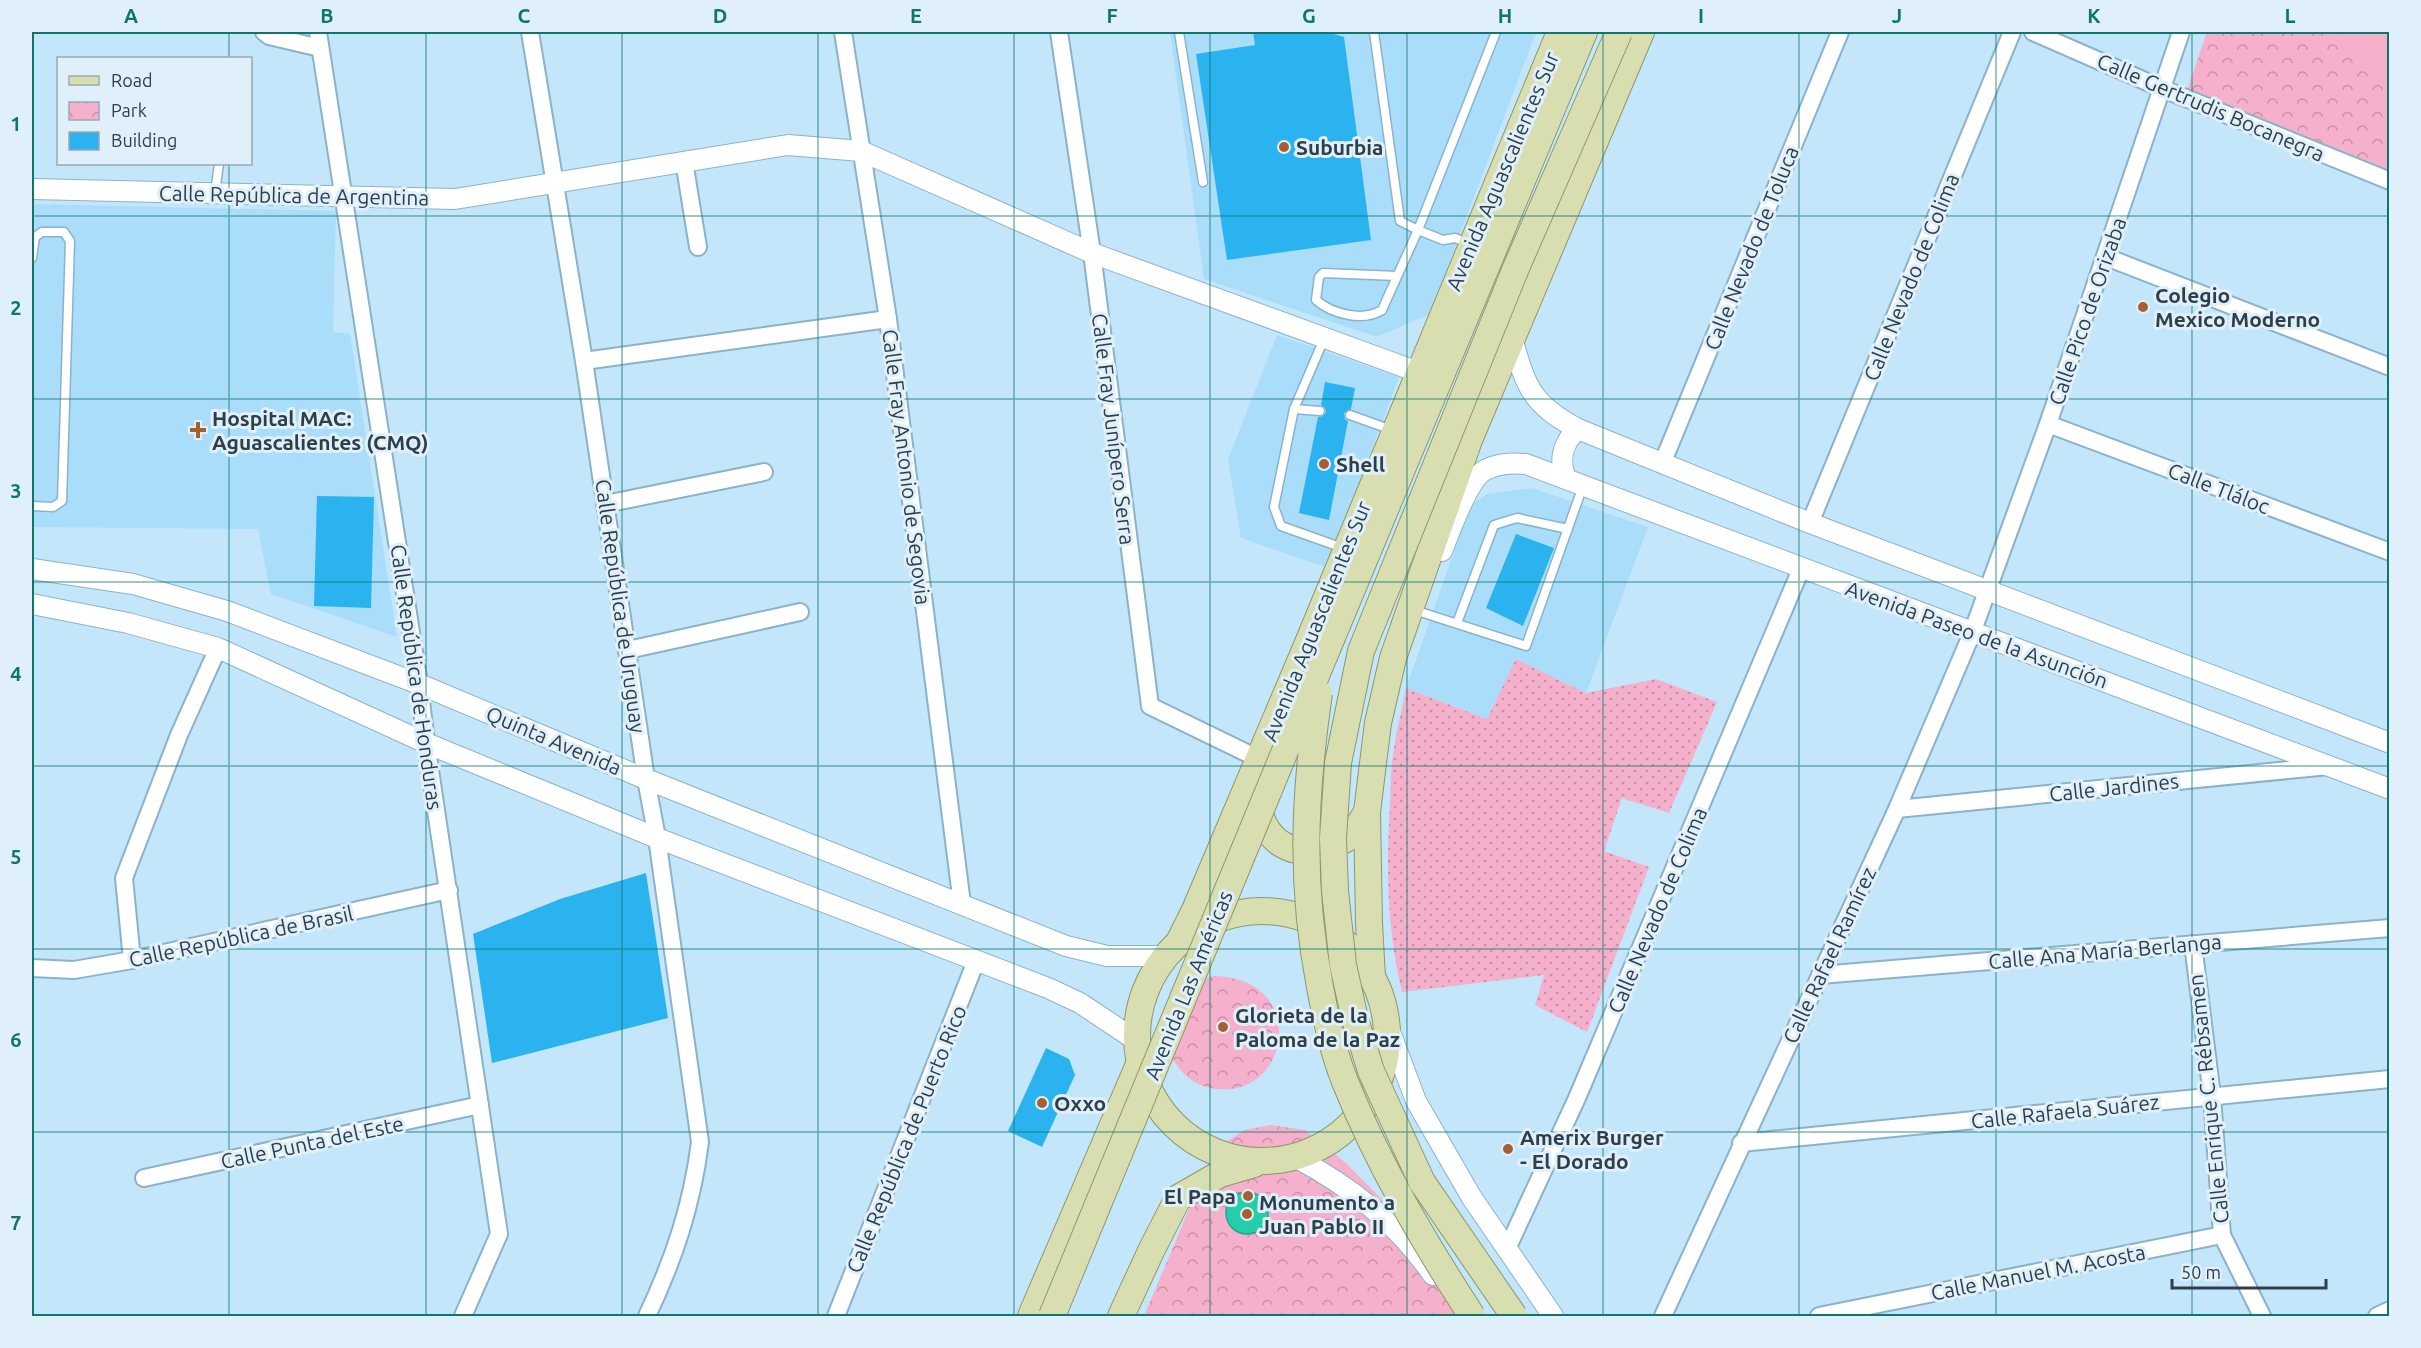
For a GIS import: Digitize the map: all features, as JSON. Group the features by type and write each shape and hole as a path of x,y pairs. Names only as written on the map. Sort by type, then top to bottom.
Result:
{"main road":[{"name":"Avenida Aguascalientes Sur","path":"1260,1162 1227,1157 1196,1143 1170,1121 1151,1094 1138,1052 1138,1018 1143,996 1153,975 1172,949 1195,910 1560,32"},
{"name":"Avenida Aguascalientes Sur","path":"1472,1317 1397,1194 1346,1083 1328,1026 1311,940 1305,850 1309,762 1324,654 1584,32"},
{"path":"1514,1317 1422,1182 1371,1071 1355,1019 1343,965 1335,891 1333,838 1338,763 1361,651 1516,268 1619,32"},
{"path":"1372,978 1368,923 1367,812 1378,723 1393,658 1468,440 1641,32"},
{"name":"Avenida Las Américas","path":"1052,1317 1324,654"},
{"path":"1259,759 1258,810 1269,834 1278,843 1294,850 1311,852 1325,849 1349,837 1367,812"},
{"name":"Avenida Aguascalientes Sur","path":"1121,1317 1178,1198 1220,1174 1260,1162 1295,1157 1328,1143 1355,1120 1374,1091 1385,1057 1386,1021 1381,999 1372,978 1357,955 1336,935 1312,921 1284,913 1256,911 1228,915 1202,926 1172,949"},
{"name":"Avenida Aguascalientes Sur","path":"1031,1317 1138,1052"}],"street":[{"path":"264,32 269,36 319,40"},
{"name":"Calle República de Uruguay","path":"530,32 606,504 700,1142 695,1184 686,1219 647,1317"},
{"name":"Calle Fray Antonio de Segovia","path":"843,32 888,319 962,904"},
{"name":"Calle Fray Junípero Serra","path":"1059,32 1092,253 1150,706 1259,759"},
{"name":"Calle Nevado de Toluca","path":"1662,464 1840,32"},
{"name":"Calle Nevado de Colima","path":"1810,523 2012,32"},
{"name":"Calle Gertrudis Bocanegra","path":"2032,32 2161,88 2390,181"},
{"name":"Calle Pico de Orizaba","path":"1989,590 2106,257 2181,32"},
{"name":"Calle República de Honduras","path":"319,40 420,684 426,743 499,1234 463,1317"},
{"name":"Calle República de Argentina","path":"32,189 455,199 788,145 861,151 1092,253 1418,372"},
{"path":"684,161 698,247"},
{"path":"2106,257 2390,367"},
{"path":"584,361 888,319"},
{"name":"Avenida Paseo de la Asunción","path":"1512,338 1523,378 1536,398 1558,418 1578,429 1810,523 2390,743"},
{"name":"Calle Tláloc","path":"2048,424 2390,552"},
{"path":"1574,482 1561,467 1563,452 1569,437 1578,429"},
{"name":"Avenida Paseo de la Asunción","path":"1412,606 1427,587 1466,493 1483,471 1505,463 1526,464 2390,789"},
{"path":"606,504 764,472"},
{"name":"Calle Nevado de Colima","path":"1507,1249 1577,1098 1801,568"},
{"name":"Quinta Avenida","path":"32,569 133,584 227,610 420,684 646,779 1066,946 1107,956 1172,949"},
{"name":"Calle Rafael Ramírez","path":"1663,1317 1741,1143 1897,809 1989,590"},
{"path":"32,604 128,623 218,648 426,743 657,838 1048,988 1080,1003 1138,1052"},
{"path":"628,650 800,612"},
{"path":"132,960 124,878 179,735 218,648"},
{"name":"Calle Jardines","path":"1897,809 2331,766"},
{"name":"Calle República de Brasil","path":"32,969 74,970 132,960 449,890"},
{"name":"Calle Ana María Berlanga","path":"1820,975 2390,928"},
{"name":"Calle Enrique C. Rébsamen","path":"2193,944 2212,1096 2222,1235 2262,1317"},
{"name":"Calle República de Puerto Rico","path":"836,1317 976,961"},
{"name":"Avenida Aguascalientes Sur","path":"1386,1021 1416,1101 1472,1198 1553,1317"},
{"name":"Calle Rafaela Suárez","path":"1741,1143 2390,1079"},
{"name":"Calle Punta del Este","path":"144,1178 480,1105"},
{"path":"1295,1157 1320,1170 1369,1203 1418,1254 1461,1317"},
{"name":"Calle Manuel M. Acosta","path":"1819,1317 2222,1235"},
{"path":"2377,1317 2390,1310"}],"lane":[{"path":"1179,32 1203,182"},
{"path":"1374,32 1400,221 1443,240 1455,238 1472,244"},
{"path":"1397,276 1323,273 1319,277 1316,300 1325,308 1341,313 1372,316 1382,310 1418,230 1496,32"},
{"path":"215,192 219,165"},
{"path":"32,258 35,237 42,232 64,232 70,241 62,501 52,507 32,506"},
{"path":"1324,339 1294,409 1274,507 1281,526 1347,549"},
{"path":"1294,409 1320,411"},
{"path":"1350,415 1394,431"},
{"path":"1412,606 1526,646 1568,529 1574,482"},
{"path":"1457,623 1494,525 1517,518 1568,529"}],"shaded area":[{"path":"1170,32 1536,32 1430,314 1377,337 1204,279"},
{"name":"Hospital MAC: Aguascalientes (CMQ)","path":"32,204 336,211 333,332 350,334 397,637 271,594 258,529 32,527"},
{"path":"1277,335 1399,377 1328,568 1241,538 1228,459"},
{"path":"1532,488 1648,527 1586,693 1516,659 1488,719 1406,688 1470,506 1487,494"},
{"path":"1247,1192 1255,1193 1262,1198 1267,1205 1267,1221 1262,1228 1255,1233 1247,1234 1239,1233 1232,1228 1227,1221 1226,1213 1227,1205 1232,1198 1239,1193"}],"green space":[{"path":"2207,32 2389,32 2389,177 2186,93"},
{"path":"2346,32 2389,32 2389,94 2338,39"},
{"path":"1516,659 1586,693 1656,679 1717,702 1669,813 1622,798 1604,851 1649,867 1587,1032 1535,1005 1544,975 1402,992 1397,969 1389,899 1389,829 1392,761 1406,688 1487,719"},
{"name":"Glorieta de la Paloma de la Paz","path":"1214,976 1244,982 1265,995 1276,1014 1279,1036 1274,1057 1262,1075 1243,1086 1218,1089 1201,1085 1181,1071 1168,1049 1195,982"},
{"path":"1271,1125 1305,1130 1347,1164 1416,1234 1472,1316 1144,1316 1214,1150 1244,1130"}],"building":[{"name":"Suburbia","path":"1253,32 1327,32 1344,37 1371,240 1227,260 1196,54 1255,45"},
{"name":"Shell","path":"1325,382 1355,388 1351,409 1344,413 1348,421 1329,520 1299,513 1318,417 1323,416 1326,412 1321,405"},
{"path":"317,496 374,497 371,608 314,606"},
{"path":"1516,534 1554,548 1523,626 1486,608"},
{"path":"646,873 668,1018 492,1063 473,934 560,899"},
{"name":"Oxxo","path":"1046,1048 1069,1059 1075,1075 1042,1147 1008,1131"}],"place":[{"name":"Suburbia","path":"1284,147"},
{"name":"Colegio Mexico Moderno","path":"2143,307"},
{"name":"Hospital MAC: Aguascalientes (CMQ)","path":"198,430"},
{"name":"Shell","path":"1324,464"},
{"name":"Glorieta de la Paloma de la Paz","path":"1223,1027"},
{"name":"Oxxo","path":"1042,1103"},
{"name":"Amerix Burger - El Dorado","path":"1508,1149"},
{"name":"El Papa","path":"1248,1196"},
{"name":"Monumento a Juan Pablo II","path":"1247,1214"}]}
